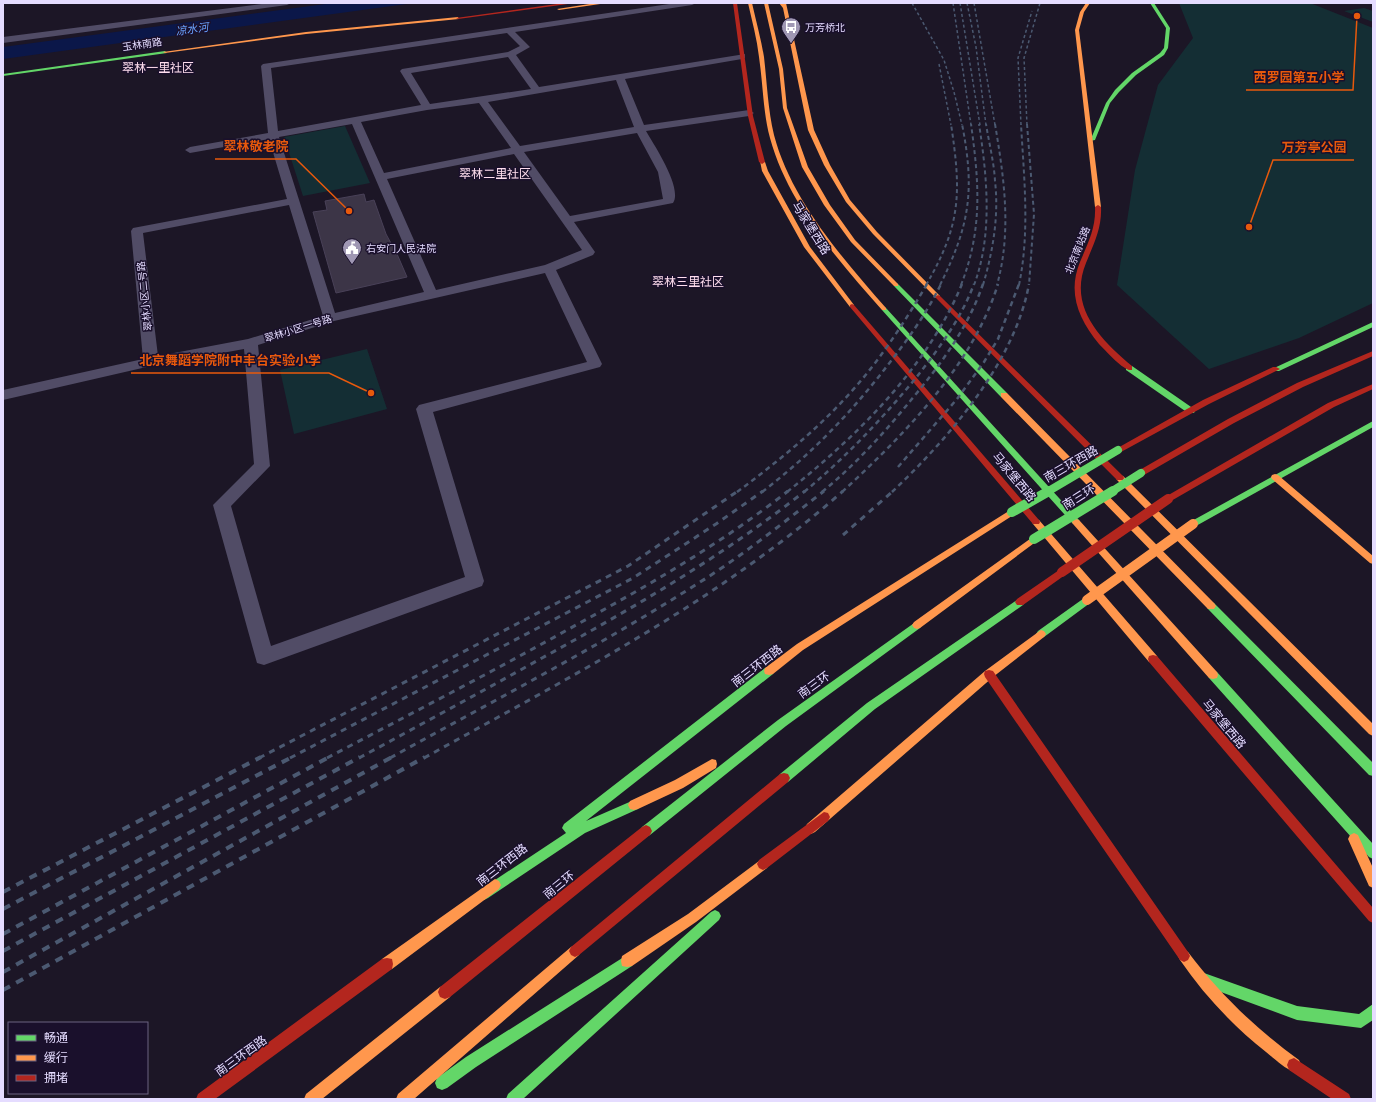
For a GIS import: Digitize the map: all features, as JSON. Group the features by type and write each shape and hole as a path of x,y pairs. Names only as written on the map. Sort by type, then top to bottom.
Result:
{"main road":[{"name":"玉林南路","path":"379,25 543,3"},
{"name":"玉林南路","path":"3,75 259,38 488,15 574,3"},
{"name":"玉林南路","path":"379,25 498,18 605,3"},
{"name":"马家堡西路","path":"735,3 749,113 754,139 765,171 807,247 856,311 1373,917"},
{"name":"马家堡西路","path":"750,3 760,48 772,133 780,158 813,218 834,247 868,291 1373,853"},
{"path":"766,3 781,69 785,108 805,167 827,205 853,241 1373,772"},
{"name":"北京南站路","path":"1088,3 1082,12 1077,30 1092,141 1099,220 1097,235 1082,262 1077,278 1076,295 1086,324 1111,354 1141,378 1191,410"},
{"name":"北京南站路","path":"1092,141 1108,103 1117,91 1134,74 1162,54 1166,48 1168,28 1152,3"},
{"path":"783,5 811,130 827,165 848,201 910,269 1373,731"},
{"name":"南三环西路","path":"203,1099 484,894 800,647 1012,512 1118,450 1191,410 1373,324"},
{"name":"南三环","path":"311,1099 782,722 1034,539 1141,473 1231,421 1286,392 1373,353"},
{"path":"403,1099 620,912 871,706 1168,499 1331,405 1373,386"},
{"path":"736,896 824,816 989,674 1087,600 1193,524 1275,477 1373,424"},
{"path":"1275,477 1373,560"},
{"path":"989,674 1198,977 1264,1044 1330,1092 1344,1099"},
{"path":"484,894 581,829 678,784 782,722"},
{"path":"433,1090 471,1062 692,918 824,816"},
{"path":"1349,827 1373,882"},
{"path":"524,1095 724,907"},
{"path":"1198,977 1297,1013 1361,1021 1373,1011"},
{"path":"196,1099 212,1092"}],"street":[{"path":"3,40 287,3"},
{"path":"330,318 273,135 266,66 692,3"},
{"path":"427,107 405,71 510,54 526,47 510,31"},
{"path":"510,54 519,64 537,91"},
{"path":"190,150 427,107 482,100 742,56"},
{"path":"482,100 567,220 669,201 669,191 664,172 640,129 620,77"},
{"path":"381,177 517,150 640,129 749,113"},
{"path":"355,120 432,295"},
{"name":"翠林小区二号路","path":"151,362 138,231 293,201"},
{"name":"翠林小区一号路","path":"3,395 151,362 251,343 330,318 549,268 589,252 567,220"},
{"path":"251,343 262,466 222,504 264,657 475,581 424,409 595,364 549,268"}],"green space":[{"path":"1179,3 1310,3 1373,28 1373,303 1299,338 1209,369 1117,285 1135,170 1158,85 1193,38"},
{"path":"1364,8 1373,11 1373,22 1344,11"},
{"path":"345,126 370,183 303,196 284,137"},
{"path":"367,349 387,409 294,434 280,370"}],"water":[{"name":"凉水河","path":"333,3 414,3 3,59 3,47"}],"building":[{"path":"364,194 366,202 374,200 386,234 394,247 407,277 336,293 313,212 327,210 325,201"}],"railway":[{"path":"912,3 944,60 962,125"},
{"path":"953,3 971,125"},
{"path":"960,3 980,125"},
{"path":"967,3 976,47 986,125"},
{"path":"974,3 995,125"},
{"path":"1027,125 1024,58 1040,3"},
{"path":"1021,125 1018,58 1032,11"},
{"path":"939,64 951,125"},
{"path":"926,285 946,244 956,207 956,169 951,124"},
{"path":"940,285 958,244 964,225 967,207 969,188 968,169 962,124"},
{"path":"961,285 968,264 976,225 977,186 971,124"},
{"path":"974,285 984,246 987,205 979,124"},
{"path":"983,285 990,259 996,220 994,167 986,124"},
{"path":"995,124 1004,184 1005,204 1004,245 1002,265 997,285"},
{"path":"1019,285 1025,225 1025,185 1021,124"},
{"path":"1027,124 1034,214 1029,285"},
{"path":"737,492 816,428 845,399 886,348 927,284"},
{"path":"762,492 812,450 870,387 922,318 941,284"},
{"path":"787,492 839,448 864,424 910,372 930,344 947,315 962,284"},
{"path":"804,492 834,466 862,438 915,379 956,322 974,284"},
{"path":"822,492 869,448 933,373 962,331 983,284"},
{"path":"842,492 912,423 954,371 972,343 987,314 998,284"},
{"path":"898,467 957,399 984,362 998,339 1019,284"},
{"path":"893,491 935,448 956,423 994,370 1010,342 1021,313 1029,284"},
{"path":"259,758 628,566 738,491"},
{"path":"290,758 633,578 716,524 763,491"},
{"path":"327,758 514,659 631,594 711,546 788,491"},
{"path":"359,758 519,671 644,600 710,559 774,515 805,491"},
{"path":"390,758 622,630 660,607 730,562 824,491"},
{"path":"424,758 533,698 641,636 694,603 795,531 843,491"},
{"path":"843,535 893,491"},
{"path":"3,892 261,757"},
{"path":"3,909 292,757"},
{"path":"3,934 329,757"},
{"path":"3,951 360,757"},
{"path":"3,972 392,757"},
{"path":"3,990 425,757"}],"traffic: fast":[{"path":"1092,140 1108,103 1117,91 1134,74 1162,54 1166,48 1168,28 1152,3"},
{"path":"3,75 165,52"},
{"path":"896,285 1004,395"},
{"path":"884,309 1076,522"},
{"path":"1276,369 1373,324"},
{"path":"1129,368 1191,411"},
{"path":"1193,524 1373,424"},
{"path":"1012,512 1118,450"},
{"path":"1034,539 1141,473"},
{"path":"1041,634 1087,600"},
{"path":"784,778 871,706 1020,602"},
{"path":"1211,606 1373,771"},
{"path":"646,831 782,723 917,625"},
{"path":"568,828 769,671"},
{"path":"1213,675 1373,853"},
{"path":"484,894 581,829 634,805"},
{"path":"513,1099 715,916"},
{"path":"442,1083 471,1062 627,961"},
{"path":"1204,979 1297,1013 1361,1021 1373,1011"}],"traffic: slow":[{"path":"559,9 605,3"},
{"path":"750,3 761,55 772,136 783,167 807,211 837,253 884,309"},
{"path":"766,3 781,69 785,108 805,167 827,205 853,241 896,285"},
{"path":"781,3 785,8"},
{"path":"784,3 811,130 827,165 848,201 875,233 938,297"},
{"path":"1088,3 1082,12 1077,30 1098,207"},
{"path":"165,52 306,33 458,18"},
{"path":"762,162 765,171 807,247 852,306"},
{"path":"1004,395 1211,606"},
{"path":"1275,477 1373,561"},
{"path":"1120,478 1373,731"},
{"path":"769,671 800,647 1012,512"},
{"path":"1036,522 1153,659"},
{"path":"1076,522 1213,675"},
{"path":"1087,600 1193,524"},
{"path":"917,625 1034,539"},
{"path":"811,828 989,674 1041,634"},
{"path":"634,805 679,784 712,764"},
{"path":"1354,839 1373,882"},
{"path":"627,961 692,918 763,864"},
{"path":"387,964 495,885"},
{"path":"403,1099 575,951"},
{"path":"1184,956 1195,972 1234,1015 1264,1042 1294,1065"},
{"path":"311,1099 445,992"}],"traffic: jam":[{"path":"458,18 573,3"},
{"path":"735,3 751,116 755,139 762,162"},
{"path":"1098,207 1098,224 1077,280 1077,295 1087,323 1106,347 1129,368"},
{"path":"938,297 1120,478"},
{"path":"852,306 1036,522"},
{"path":"1141,473 1231,421 1300,385 1373,353"},
{"path":"1118,450 1206,402 1276,369"},
{"path":"1168,499 1331,405 1373,386"},
{"path":"1062,572 1168,499"},
{"path":"1020,602 1062,572"},
{"path":"1153,659 1373,917"},
{"path":"989,674 1184,956"},
{"path":"575,951 784,778"},
{"path":"763,864 824,817"},
{"path":"445,992 646,831"},
{"path":"203,1099 387,964"},
{"path":"1294,1065 1344,1099"}],"place":[{"name":"西罗园第五小学","path":"1357,16"},
{"name":"万芳桥北","path":"791,44"},
{"name":"翠林敬老院","path":"349,211"},
{"name":"万芳亭公园","path":"1249,227"},
{"name":"右安门人民法院","path":"352,265"},
{"name":"北京舞蹈学院附中丰台实验小学","path":"371,393"}],"district":[{"name":"翠林一里社区","path":"158,68"},
{"name":"翠林二里社区","path":"495,174"},
{"name":"翠林三里社区","path":"688,282"}]}
